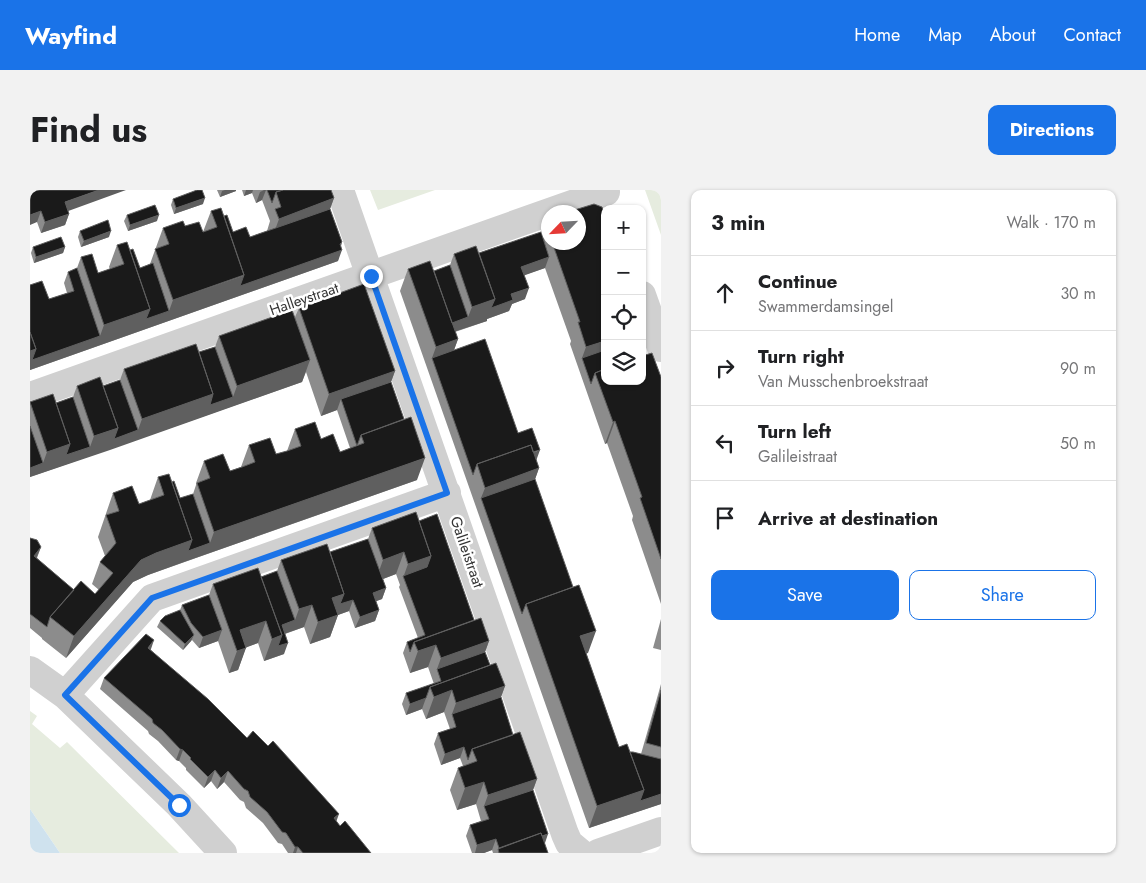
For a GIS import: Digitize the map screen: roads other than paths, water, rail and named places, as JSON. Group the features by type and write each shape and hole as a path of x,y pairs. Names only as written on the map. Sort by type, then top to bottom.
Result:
{"street":[{"name":"Galileistraat","path":"340,190 565,834 569,843 581,853"},
{"name":"Halleystraat","path":"30,396 371,276 607,197"},
{"path":"646,306 661,348"},
{"path":"65,695 152,598 447,493"},
{"path":"30,670 65,695 179,805 223,853"},
{"path":"598,853 661,831"}],"water":[{"path":"30,809 60,853 30,853"}]}
